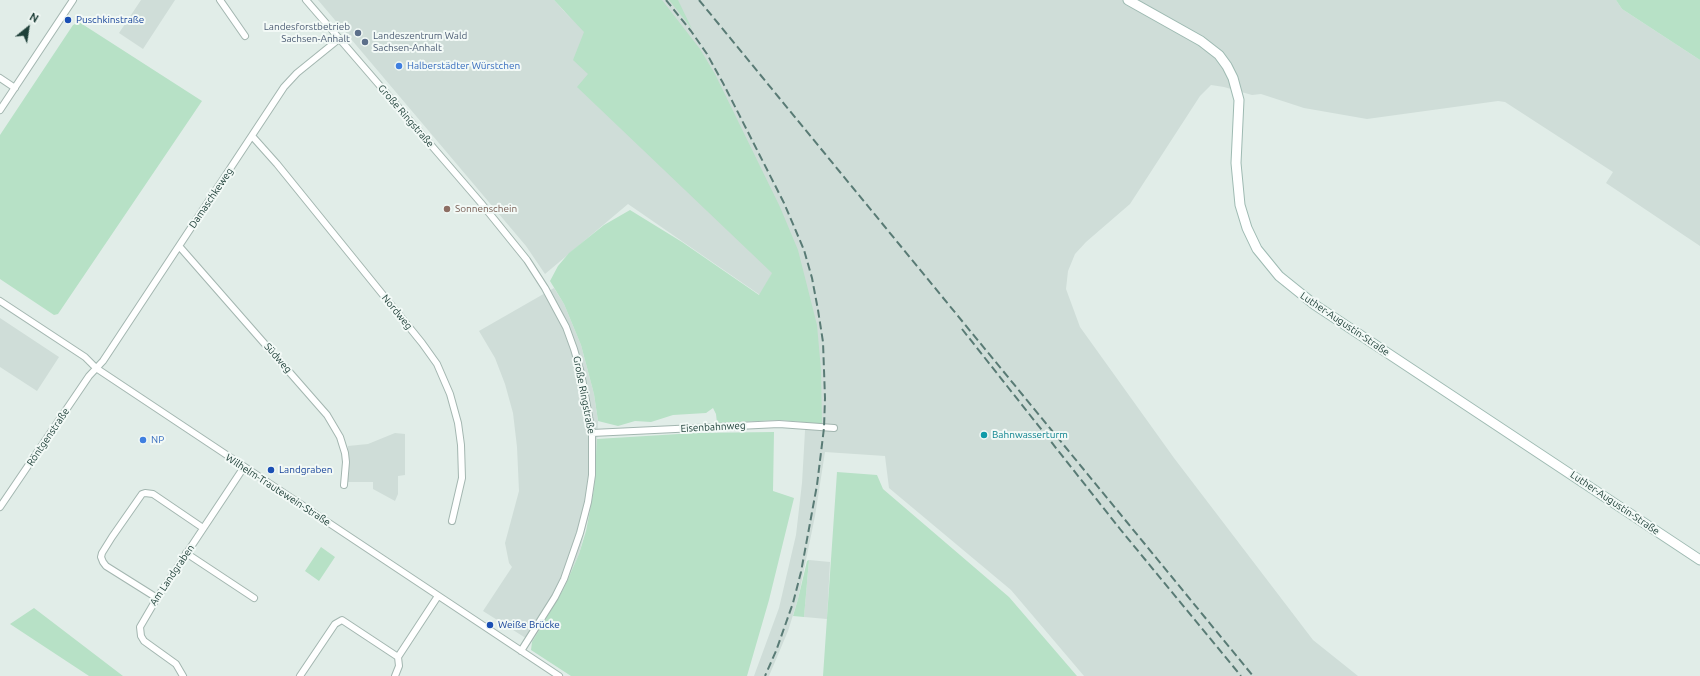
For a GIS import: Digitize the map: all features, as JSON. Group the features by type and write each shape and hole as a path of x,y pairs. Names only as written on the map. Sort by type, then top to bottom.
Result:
{"street":[{"path":"0,110 73,0"},
{"path":"220,0 245,36"},
{"name":"Große Ringstraße","path":"306,0 481,203 527,260 545,288 566,327 574,349 581,373 592,434 592,475 588,502 572,558 555,597 521,651"},
{"name":"Luther-Augustin-Straße","path":"1128,0 1201,41 1219,55 1227,66 1233,78 1239,100 1236,163 1240,205 1251,239 1279,276 1315,305 1700,560"},
{"name":"Damaschkeweg","path":"96,368 103,361 290,80 339,39"},
{"path":"0,78 14,88"},
{"name":"Nordweg","path":"252,136 277,164 422,343 436,364 450,394 458,423 461,445 462,478 452,522"},
{"name":"Südweg","path":"179,246 254,330 330,419 340,437 345,453 346,462 344,485"},
{"name":"Wilhelm-Trautewein-Straße","path":"0,301 85,357 96,368 559,676"},
{"name":"Röntgenstraße","path":"0,507 96,368"},
{"name":"Eisenbahnweg","path":"592,434 779,424 834,428"},
{"name":"Am Landgraben","path":"183,676 176,664 148,645 141,636 141,622 244,467"},
{"path":"157,598 106,566 103,562 101,557 102,553 115,532 142,494 149,492 203,528"},
{"path":"186,554 254,598"},
{"path":"395,676 399,666 398,656 438,596"},
{"path":"300,676 335,624 342,620 398,656"}],"shaded area":[{"path":"141,0 175,0 143,49 119,33"},
{"path":"318,0 554,0 571,19 555,0 1616,0 1622,9 1700,60 1700,246 1606,183 1613,172 1505,102 1498,101 1367,119 1304,108 1261,94 1252,95 1211,85 1200,96 1130,204 1086,242 1075,254 1068,271 1066,289 1080,327 1174,458 1313,640 1358,676 1084,676 1011,590 889,488 885,456 825,452 815,516 798,599 788,631 769,676 754,676 779,608 796,535 802,483 805,431 805,377 772,274 760,295 628,204 545,274 526,246"},
{"path":"554,288 564,304 581,345 594,394 598,421 596,475 592,503 579,554 564,588 532,642 483,611 512,567 509,563 505,543 519,491 517,447 513,413 505,384 495,358 479,331"},
{"path":"0,318 59,357 37,391 0,367"},
{"path":"395,433 405,434 405,475 398,476 398,494 395,501 373,489 373,482 347,482 348,446 368,444"},
{"path":"809,560 830,562 827,619 804,617"}],"green space":[{"path":"554,0 662,0 700,49 715,74 780,207 798,250 817,325 821,370 822,424 780,420 717,423 716,414 713,408 706,413 673,415 651,422 635,421 618,426 598,421 594,394 581,345 564,304 550,281 558,266 569,253 604,225 630,210 682,242 759,295 772,273 577,87 588,74 573,60 584,32"},
{"path":"669,0 678,0 692,29"},
{"path":"1616,0 1700,0 1700,60 1622,9"},
{"path":"79,22 202,101 58,314 54,315 0,279 0,135 73,25"},
{"path":"774,432 773,491 794,498 769,600 747,676 571,676 531,650 532,642 564,588 579,554 586,531 594,489 597,439 695,433"},
{"path":"837,472 877,475 883,489 1009,597 1077,676 823,676"},
{"path":"321,547 335,557 319,581 305,571"},
{"path":"809,560 804,617 793,616 807,561"},
{"path":"34,608 123,676 89,676 10,624"}],"railway":[{"path":"666,0 707,54 784,203 804,250 812,278 823,342 825,398 824,428 817,485 801,572 793,603 776,651 765,676"},
{"path":"699,0 1253,676"},
{"path":"962,329 1120,529 1241,676"}],"place":[{"name":"Puschkinstraße","path":"68,20"},
{"name":"Landesforstbetrieb Sachsen-Anhalt","path":"358,33"},
{"name":"Landeszentrum Wald Sachsen-Anhalt","path":"365,42"},
{"name":"Halberstädter Würstchen","path":"399,66"},
{"name":"Sonnenschein","path":"447,209"},
{"name":"Bahnwasserturm","path":"984,435"},
{"name":"NP","path":"143,440"},
{"name":"Landgraben","path":"271,470"},
{"name":"Weiße Brücke","path":"490,625"}]}
